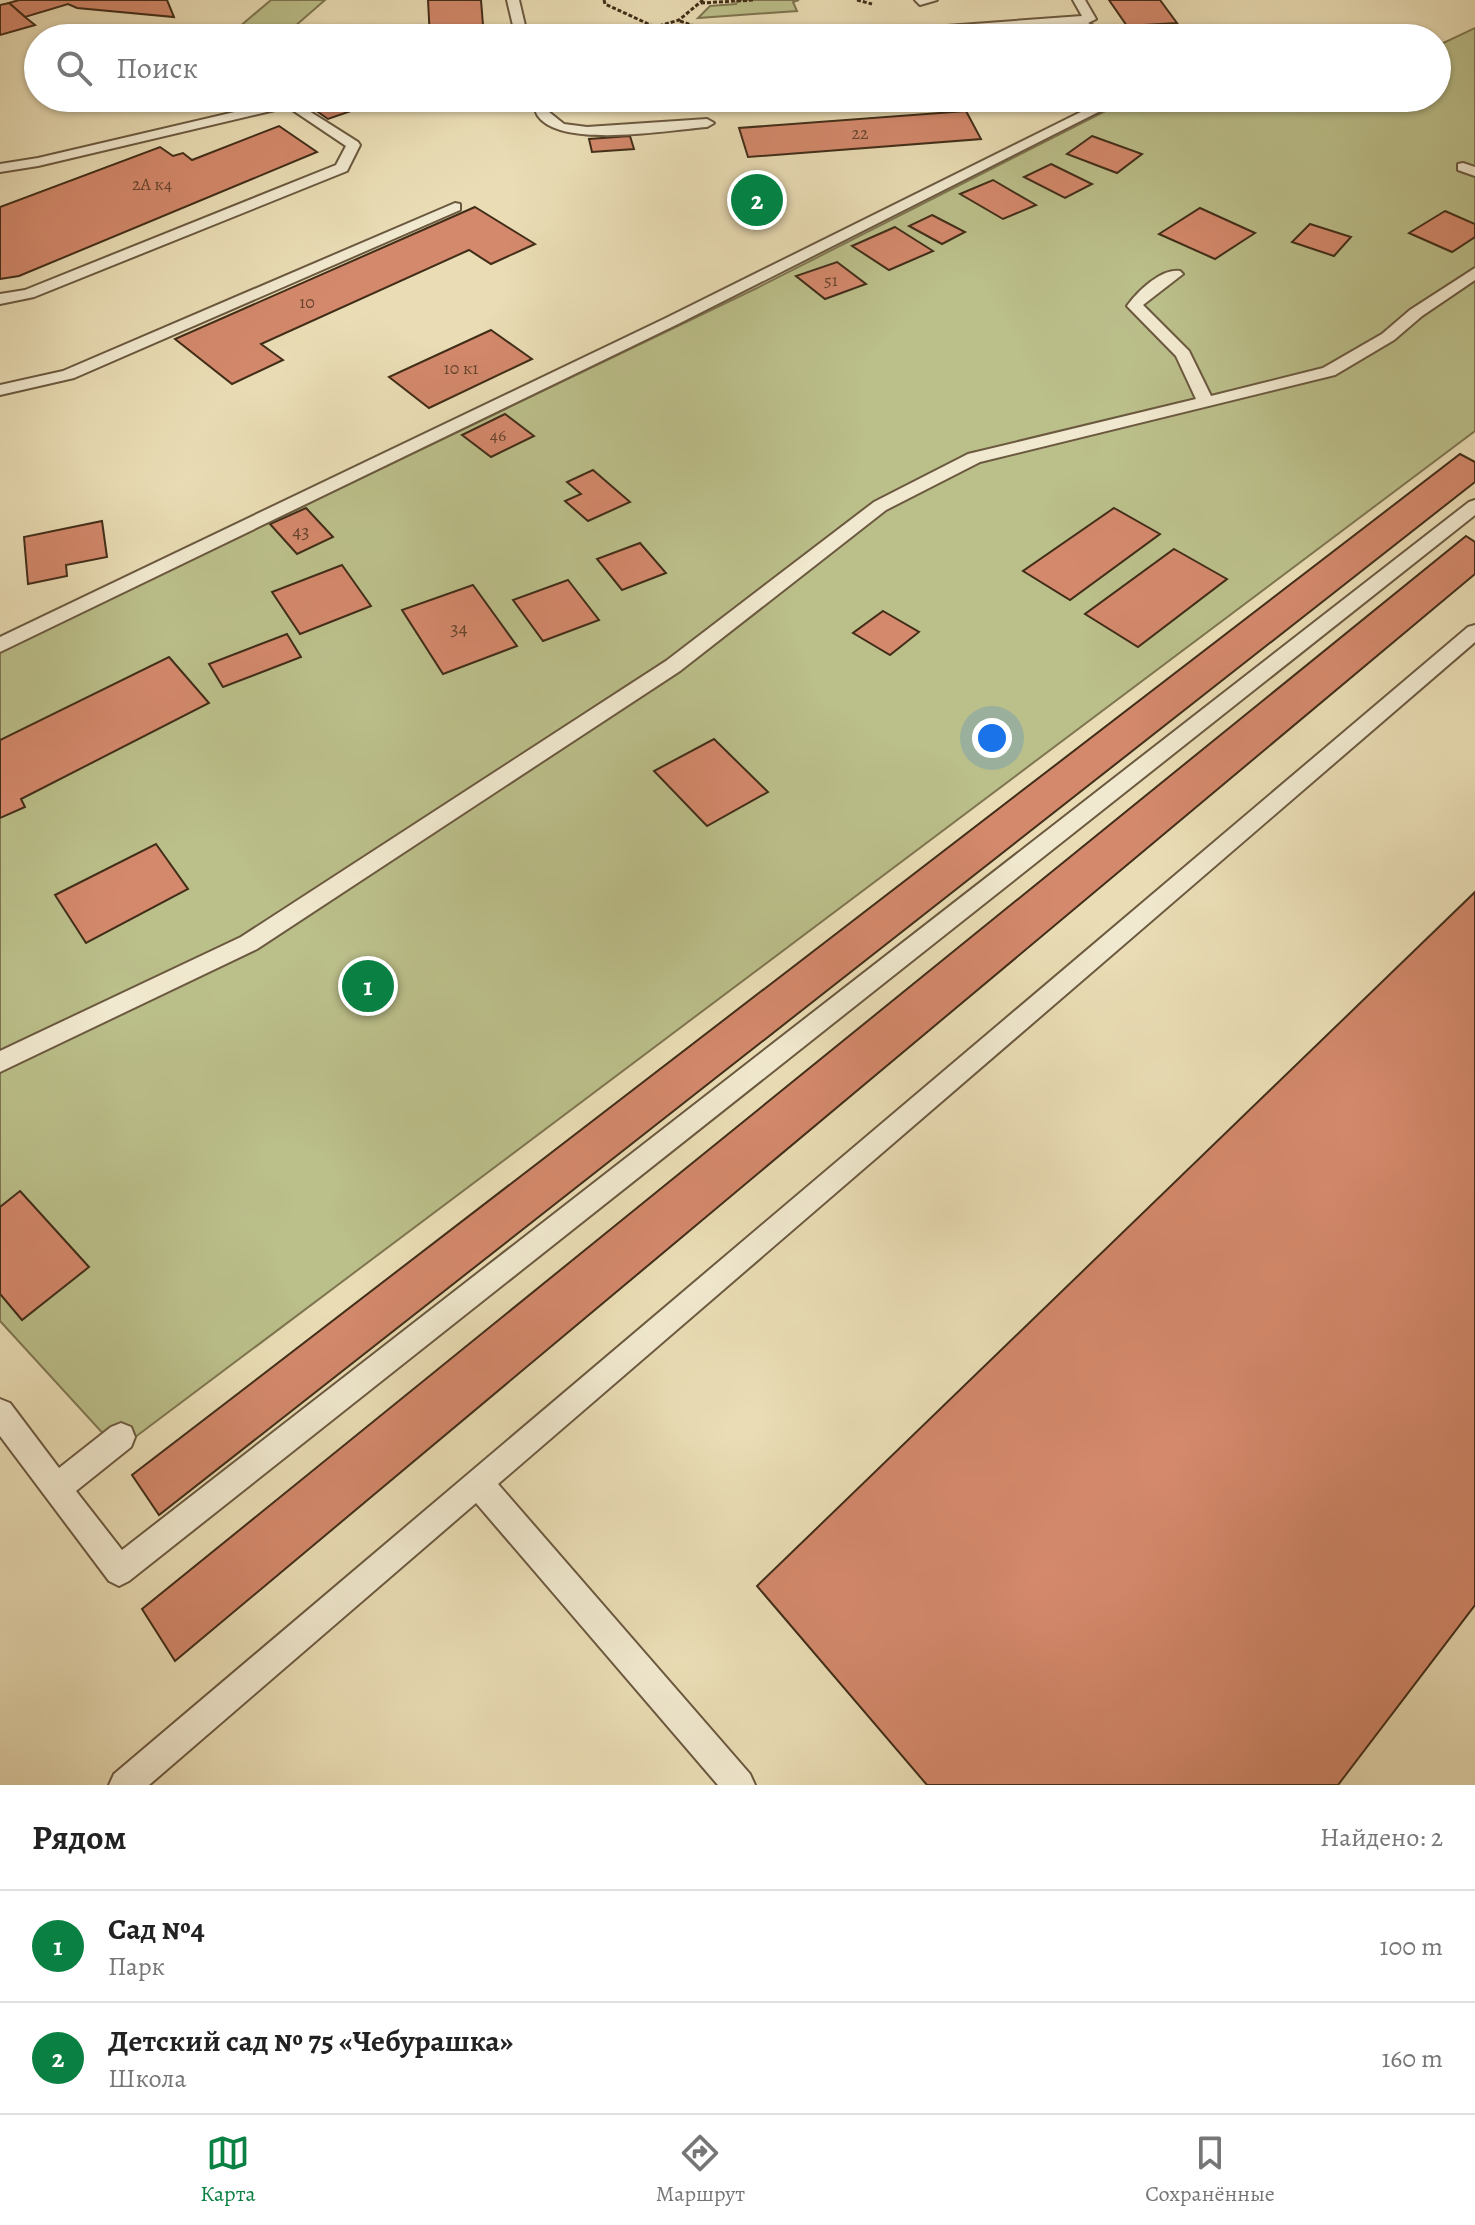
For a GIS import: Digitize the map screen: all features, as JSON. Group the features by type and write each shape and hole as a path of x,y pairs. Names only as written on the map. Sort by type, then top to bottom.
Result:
{"lane":[{"path":"513,0 519,24"},
{"path":"920,1 931,0"},
{"path":"1019,24 1090,19 1079,0"},
{"path":"1071,20 1080,24"},
{"path":"0,168 250,112"},
{"path":"0,299 29,294 342,168 353,145 304,112"},
{"path":"543,112 560,127 587,131 707,123"},
{"path":"0,645 672,321 1091,112"},
{"path":"0,390 68,375 455,207"},
{"path":"0,1062 249,943 673,666 880,506 974,458 1329,372 1388,337 1416,313 1475,273"},
{"path":"1175,274 1142,296 1135,306 1183,354 1206,402"},
{"path":"0,1413 119,1571 1475,506"},
{"path":"125,1785 1475,632"},
{"path":"57,1488 121,1437"},
{"path":"478,1483 739,1785"}],"path":[{"path":"604,0 605,4 648,24"},
{"path":"665,24 679,20 702,2 755,0"},
{"path":"679,20 690,24"}],"green space":[{"path":"271,0 325,0 297,24 243,24"},
{"path":"737,0 799,0 793,2 797,11 698,18 710,6 736,4"},
{"path":"1475,28 1475,431 118,1450 0,1321 0,652 757,288 1103,112 1451,112 1451,39"}],"building":[{"path":"19,0 167,0 174,17 77,8 68,4 25,17 9,3"},
{"path":"428,0 481,0 483,24 429,24"},
{"path":"1109,0 1160,0 1177,23 1160,24 1126,24"},
{"path":"9,3 34,24 24,24 24,28 0,35 0,5"},
{"path":"318,112 348,112 328,119"},
{"path":"967,112 981,139 748,157 739,128"},
{"path":"279,126 317,152 19,276 0,279 0,207 160,147 173,156 183,153 192,160"},
{"path":"630,136 634,149 592,152 589,139"},
{"path":"1092,136 1142,154 1117,173 1067,154"},
{"path":"1051,164 1092,184 1065,198 1024,177"},
{"path":"993,180 1036,205 1003,219 960,194"},
{"path":"475,207 535,244 491,264 469,250 261,344 283,360 232,384 175,339"},
{"path":"1200,208 1255,233 1215,259 1159,234"},
{"path":"1445,211 1475,224 1475,237 1452,252 1409,233"},
{"path":"932,215 965,232 942,244 909,226"},
{"path":"1310,224 1351,237 1334,256 1292,242"},
{"path":"895,227 933,251 889,270 852,246"},
{"path":"837,262 866,284 825,299 796,276"},
{"path":"491,330 532,359 429,408 389,377"},
{"path":"505,414 534,436 491,457 462,435"},
{"path":"1460,454 1475,462 1475,482 159,1515 132,1475"},
{"path":"593,470 630,502 588,521 565,501 581,494 567,482"},
{"path":"306,508 333,537 297,554 270,524"},
{"path":"1114,508 1160,534 1070,600 1023,571"},
{"path":"102,521 107,557 66,565 67,576 28,584 24,537"},
{"path":"1466,536 1475,542 1475,574 175,1661 142,1609"},
{"path":"640,543 666,573 622,590 597,559"},
{"path":"1174,549 1227,579 1138,647 1085,614"},
{"path":"342,565 371,606 300,634 272,592"},
{"path":"568,580 599,620 543,641 513,600"},
{"path":"473,585 517,646 443,674 402,610"},
{"path":"883,611 919,632 890,655 853,633"},
{"path":"287,634 301,657 223,687 209,664"},
{"path":"169,657 209,703 21,799 25,807 0,818 0,740"},
{"path":"714,739 768,792 707,826 654,771"},
{"path":"156,844 188,889 86,943 55,895"},
{"path":"1475,892 1475,1605 1338,1785 927,1785 757,1586"},
{"path":"20,1191 89,1267 22,1320 0,1294 0,1207"}],"place":[{"name":"Детский сад № 75 «Чебурашка»","path":"757,200"},
{"name":"Сад №4","path":"368,986"}]}
